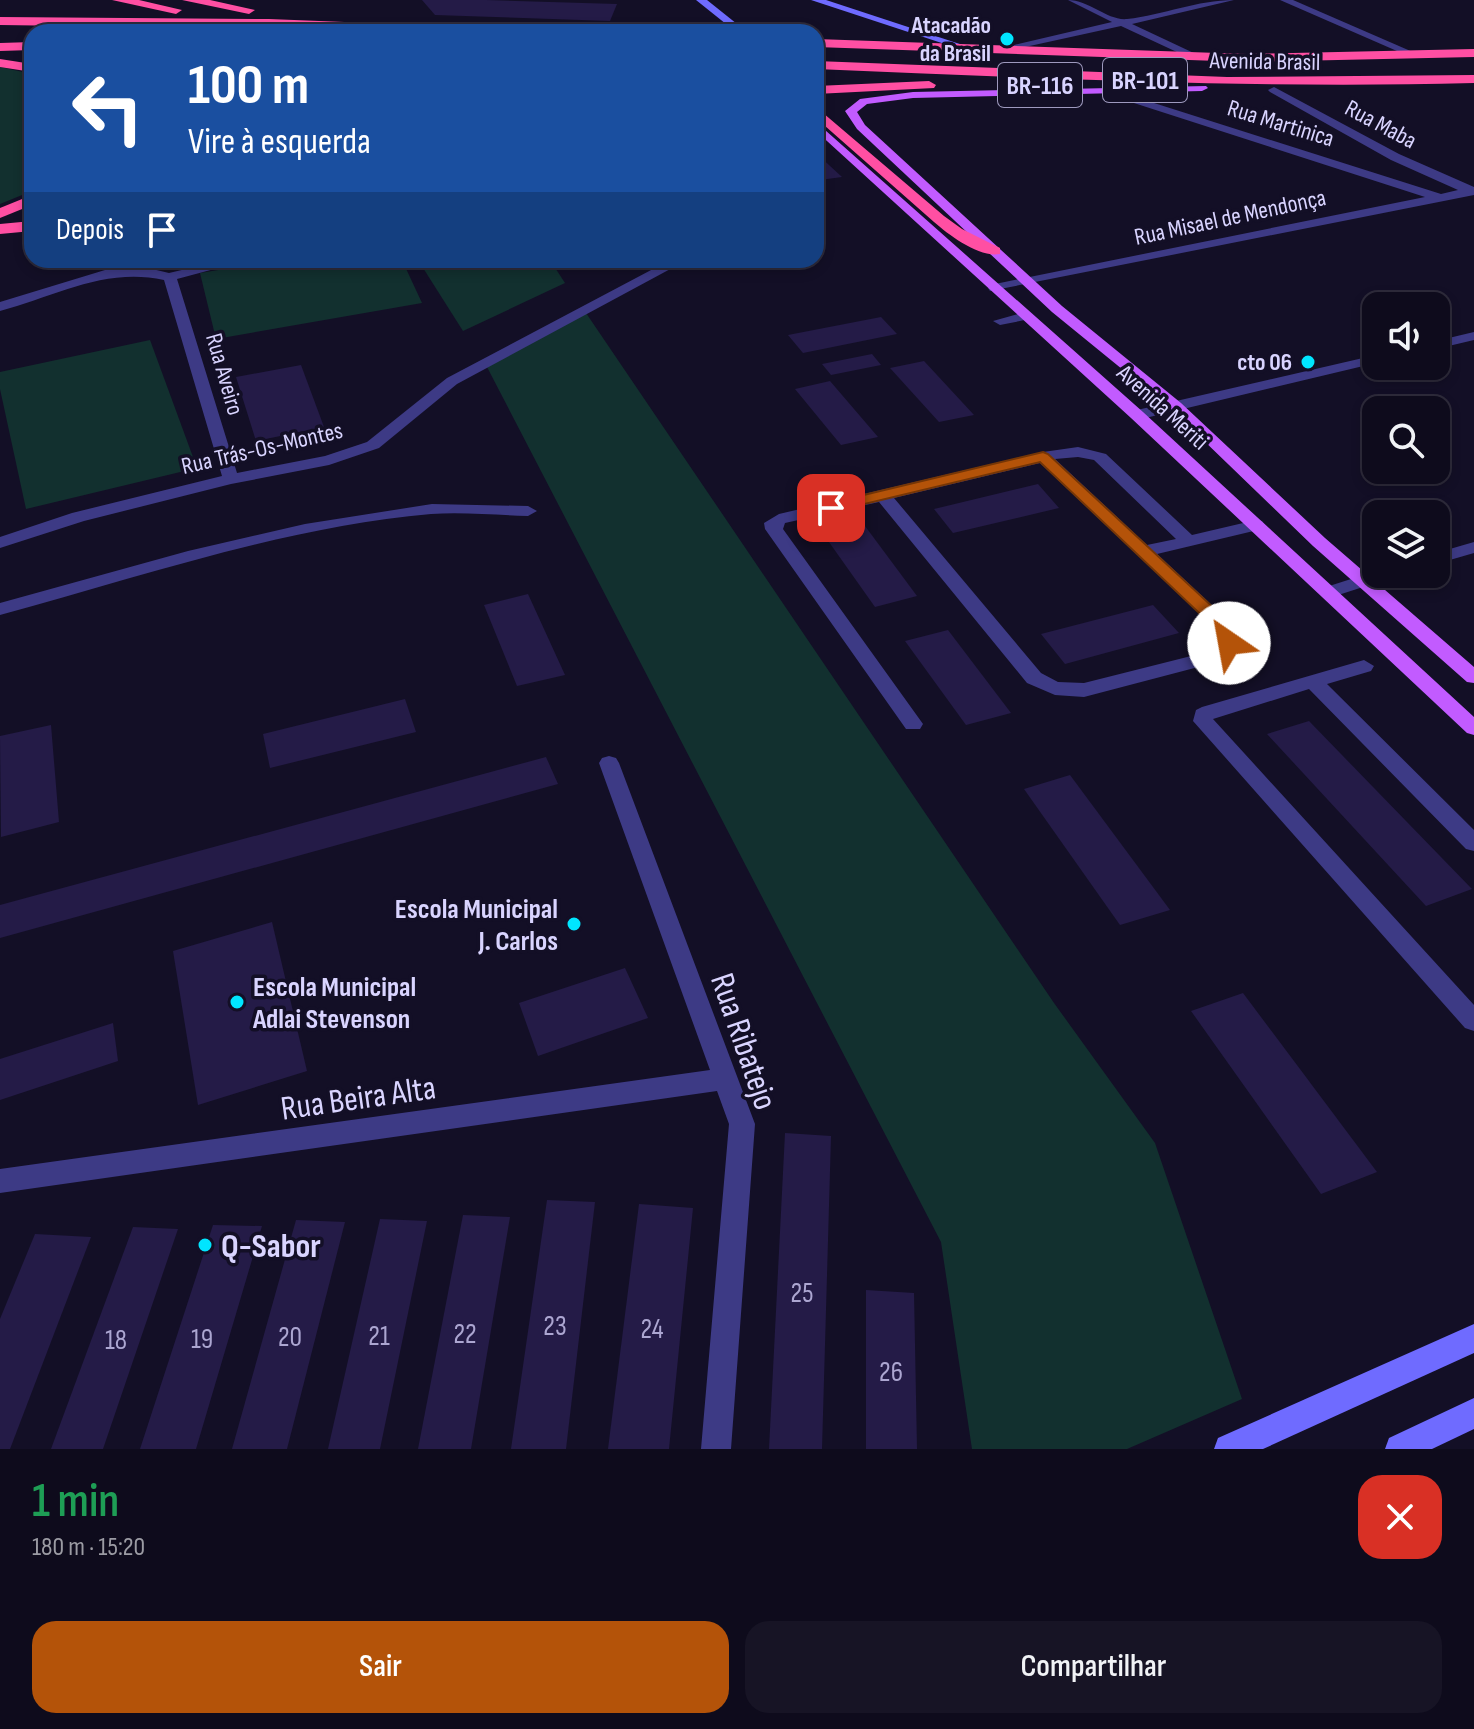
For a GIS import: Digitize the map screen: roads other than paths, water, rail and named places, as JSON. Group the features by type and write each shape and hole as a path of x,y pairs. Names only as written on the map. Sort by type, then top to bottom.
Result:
{"highway":[{"path":"118,0 269,23"},
{"path":"188,0 348,24"},
{"path":"217,0 231,7"},
{"path":"0,21 290,24"},
{"path":"0,35 24,35"},
{"name":"Avenida Brasil","path":"824,44 1194,57 1474,53"},
{"name":"BR-101","path":"824,45 1043,60"},
{"path":"0,47 24,46"},
{"name":"Avenida Brasil","path":"824,52 1285,66 1474,61"},
{"path":"0,61 24,60"},
{"path":"0,61 24,66"},
{"name":"Avenida Brasil","path":"824,65 1213,82 1316,84 1474,79"},
{"name":"Avenida Brasil","path":"824,74 1274,90 1474,87"},
{"name":"BR-116","path":"824,90 925,85 1132,86"},
{"path":"824,117 939,219 964,237 994,251"},
{"path":"0,213 24,203"},
{"path":"0,229 24,227"},
{"path":"0,244 24,242"}],"main road":[{"name":"Avenida Brasil","path":"851,115 855,106 864,101 913,95 1202,88"},
{"name":"Avenida Meriti","path":"851,115 1057,309 1176,406 1362,579"},
{"name":"Avenida Meriti","path":"824,132 1137,415 1474,728"},
{"name":"Avenida Meriti","path":"1372,588 1474,677"}],"street":[{"path":"701,0 727,24"},
{"path":"816,0 970,49"},
{"path":"1073,0 1194,57"},
{"path":"998,50 1229,0"},
{"path":"1285,0 1417,56"},
{"name":"Rua Maba","path":"1274,90 1370,144 1473,192"},
{"name":"Rua Martinica","path":"1110,92 1438,197"},
{"name":"Rua Misael de Mendonça","path":"995,288 1473,192"},
{"path":"0,307 93,277 142,271 171,280 213,268"},
{"name":"Rua Trás-Os-Montes","path":"0,543 78,517 231,479 329,460 373,445 452,381 665,268"},
{"name":"Rua Aveiro","path":"171,280 231,479"},
{"path":"1000,321 1025,316"},
{"path":"1450,342 1474,336"},
{"path":"1137,415 1362,362"},
{"path":"913,724 774,529 773,523 779,519 1043,457 1089,451 1100,457 1189,541"},
{"path":"883,496 1034,678 1055,688 1084,690 1218,656 1229,643 1223,626 1043,457"},
{"path":"0,609 188,556 305,529 432,509 528,511"},
{"path":"1146,551 1256,525"},
{"path":"1450,555 1474,547"},
{"path":"1329,592 1362,580"},
{"path":"1364,666 1209,712 1203,715 1203,721 1474,1021"},
{"path":"1313,681 1474,843"},
{"name":"Rua Ribatejo","path":"609,763 742,1124 716,1449"},
{"name":"Rua Beira Alta","path":"0,1181 725,1079"},
{"path":"1229,1449 1474,1338"},
{"path":"1400,1449 1474,1413"}],"place":[{"name":"Atacadão da Brasil","path":"1007,39"},
{"name":"cto 06","path":"1308,362"},
{"name":"Escola Municipal J. Carlos","path":"574,924"},
{"name":"Escola Municipal Adlai Stevenson","path":"237,1002"},
{"name":"Q-Sabor","path":"205,1245"}]}
